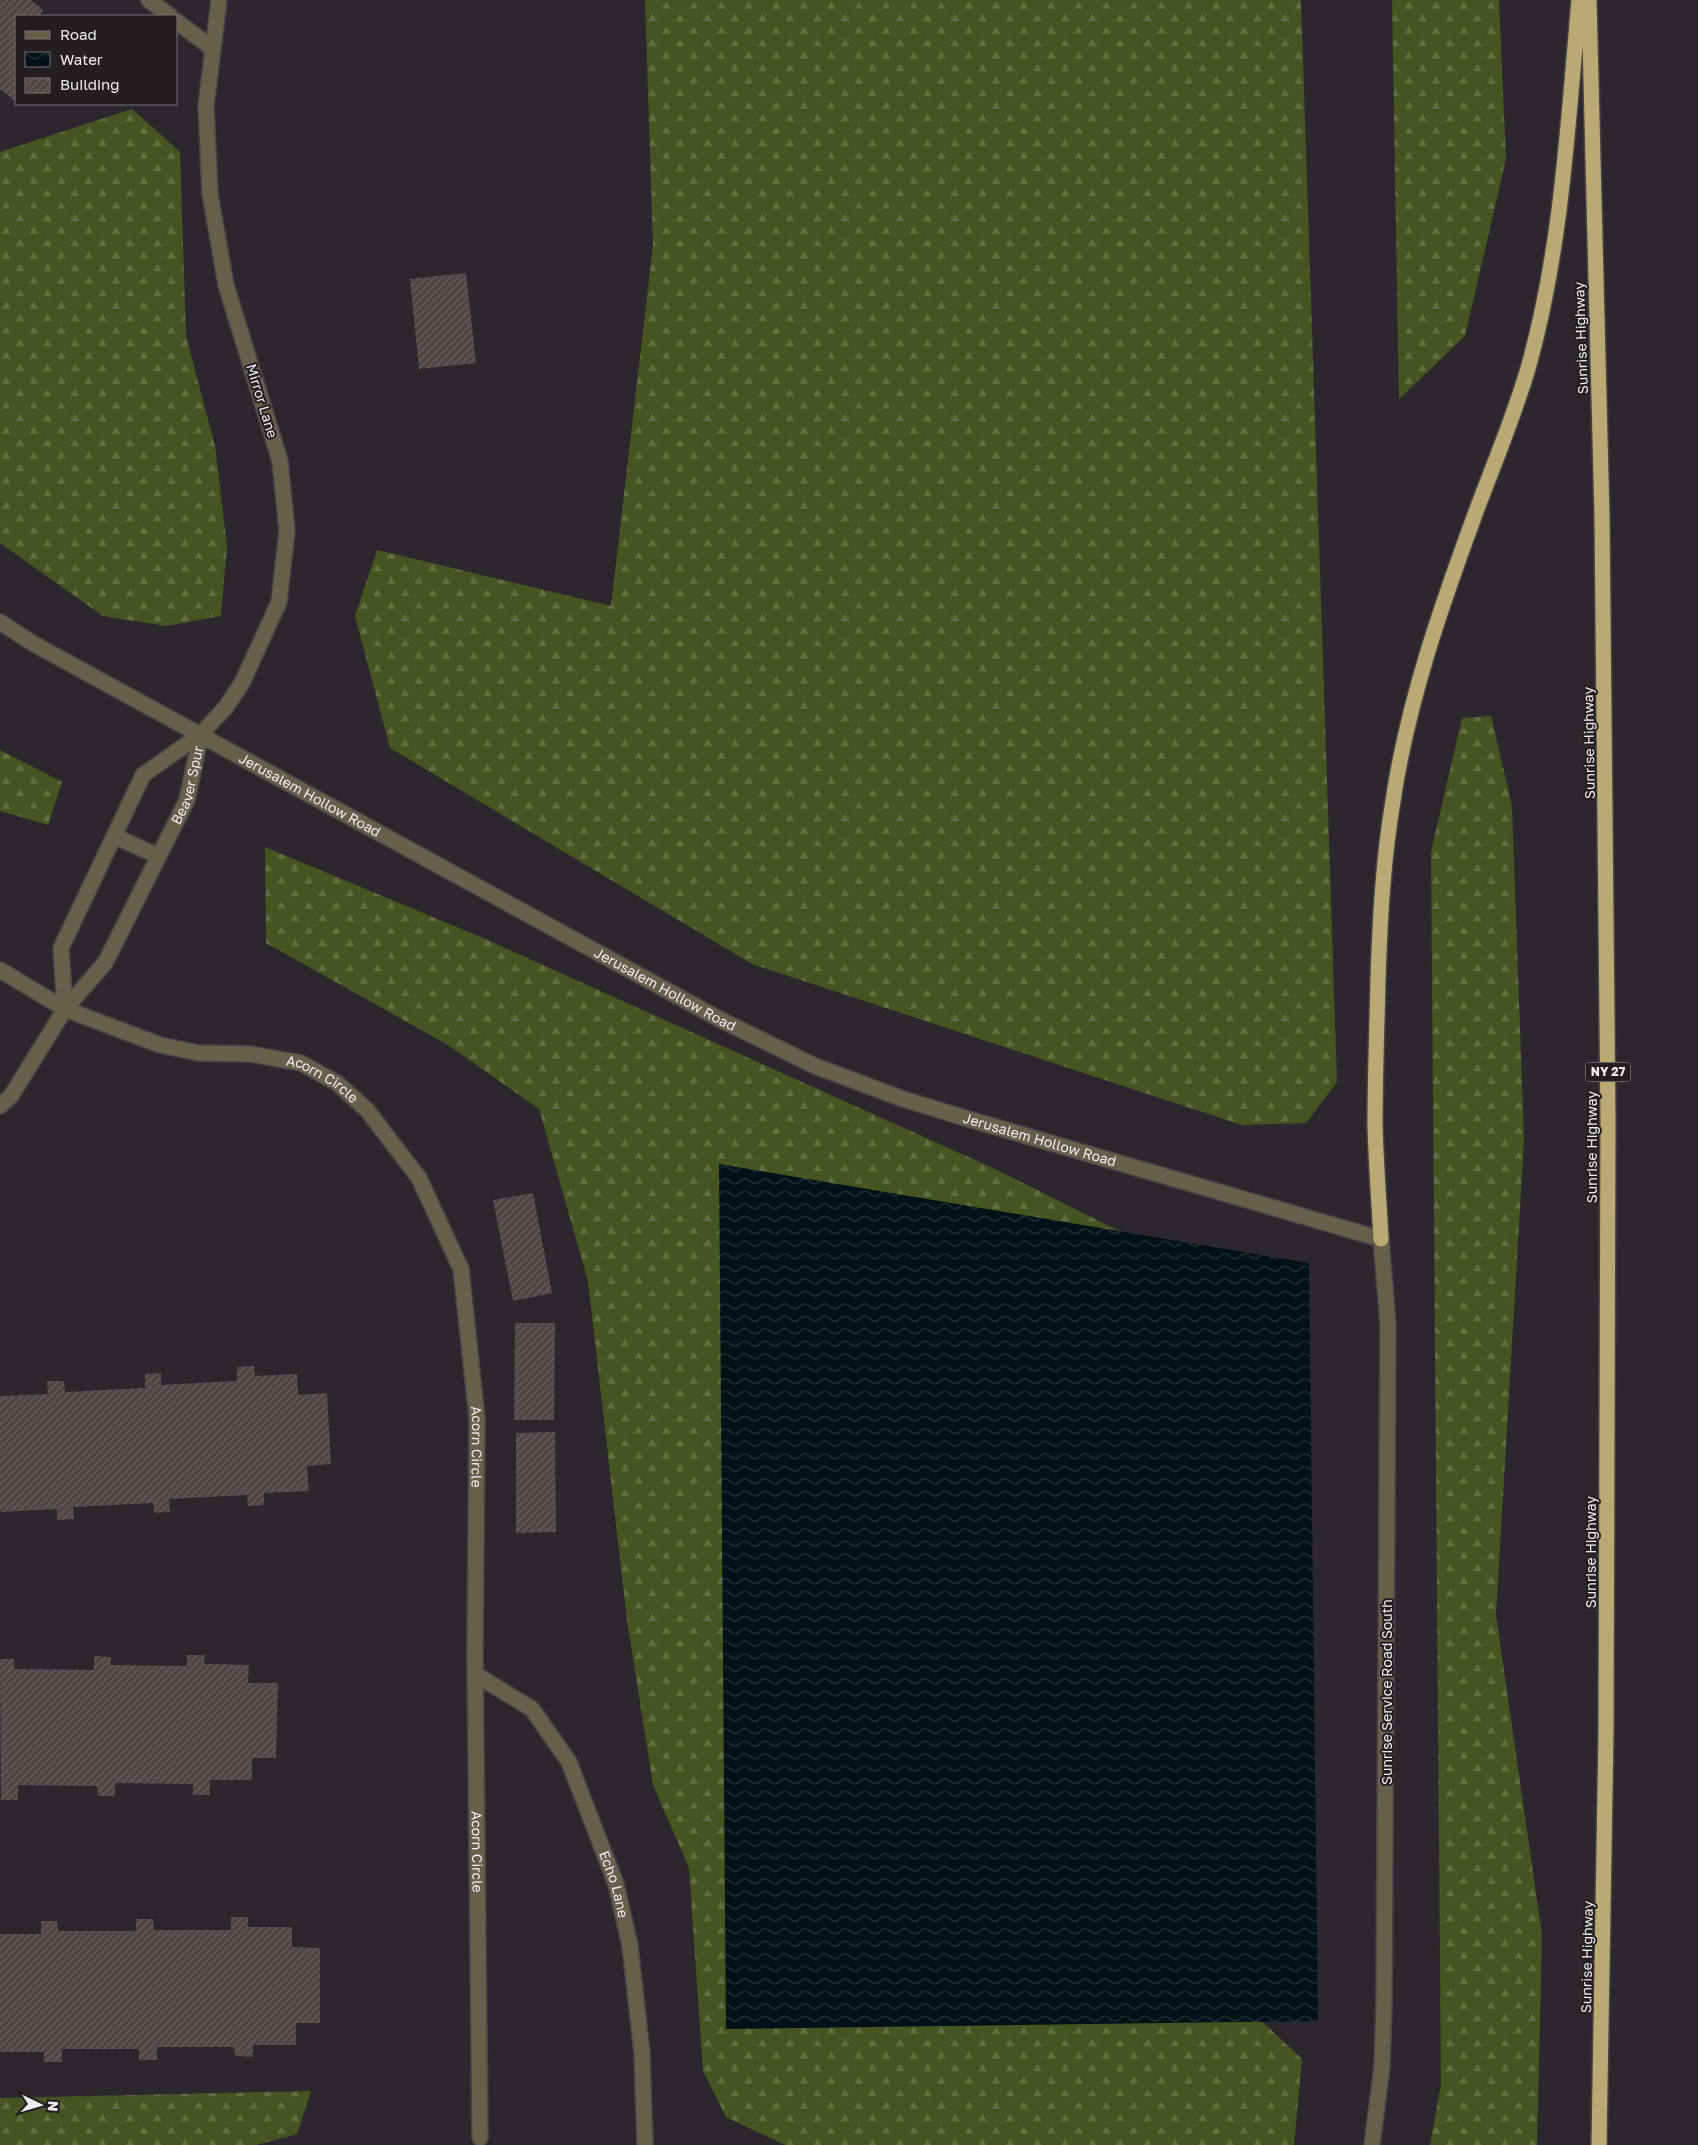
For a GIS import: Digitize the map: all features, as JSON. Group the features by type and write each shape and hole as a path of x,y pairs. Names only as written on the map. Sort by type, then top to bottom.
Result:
{"highway":[{"path":"1381,1240 1376,1126 1377,1013 1381,902 1393,800 1426,656 1455,568 1515,409 1540,322 1550,276 1558,222 1579,0"},
{"name":"Sunrise Highway","path":"1589,0 1602,517 1608,1121 1606,1741 1599,2145"}],"street":[{"path":"149,0 169,15"},
{"name":"Mirror Lane","path":"201,734 226,707 242,683 279,602 287,530 280,461 226,285 210,194 206,106 219,0"},
{"path":"178,23 213,49"},
{"name":"Jerusalem Hollow Road","path":"0,622 34,644 712,1015 815,1066 903,1099 1381,1240"},
{"name":"Beaver Spur","path":"65,1010 61,948 143,775 201,734"},
{"name":"Beaver Spur","path":"0,1106 11,1096 65,1010 104,963 187,800 201,734"},
{"path":"114,836 158,856"},
{"name":"Acorn Circle","path":"0,970 65,1010 160,1045 199,1053 250,1054 301,1063 337,1083 367,1110 419,1178 460,1269 477,1418 476,1674 480,2138"},
{"name":"Sunrise Service Road South","path":"1372,2145 1382,2066 1386,1905 1388,1324 1381,1240"},
{"name":"Echo Lane","path":"476,1674 532,1709 569,1762 616,1884 630,1946 642,2053 645,2145"}],"green space":[{"path":"645,0 1301,0 1337,1082 1306,1123 1242,1125 752,964 390,748 355,616 377,550 611,606 653,245"},
{"path":"1392,0 1499,0 1506,159 1465,336 1399,399"},
{"path":"132,109 180,152 186,336 215,446 227,546 221,616 166,626 103,616 0,543 0,152"},
{"path":"1491,716 1512,806 1524,1140 1496,1615 1542,1935 1537,2145 1430,2145 1441,2085 1431,852 1462,718"},
{"path":"0,750 62,782 48,825 0,811"},
{"path":"265,847 483,938 997,1170 1253,1298 1223,1985 1302,2059 1294,2145 785,2145 726,2117 703,2071 689,1868 653,1785 627,1620 588,1281 539,1109 448,1045 266,943"},
{"path":"311,2091 297,2134 256,2145 0,2145 0,2098"}],"water":[{"path":"719,1164 1309,1263 1318,2021 726,2029"}],"building":[{"path":"0,0 31,0 43,10 40,15 15,15 15,101 0,89"},
{"path":"466,273 476,363 419,369 410,279"},
{"path":"533,1193 552,1293 513,1301 493,1200"},
{"path":"515,1323 555,1323 554,1420 514,1420"},
{"path":"254,1366 255,1376 297,1374 298,1395 327,1393 331,1464 307,1466 309,1491 264,1493 264,1505 248,1506 247,1495 169,1499 170,1512 154,1513 153,1503 73,1507 74,1519 57,1520 57,1509 0,1512 0,1396 48,1394 47,1381 64,1381 65,1392 145,1388 145,1374 161,1373 161,1385 237,1381 237,1367"},
{"path":"555,1432 556,1532 516,1533 516,1433"},
{"path":"187,1655 205,1655 204,1664 249,1665 248,1683 278,1683 276,1758 252,1758 252,1780 210,1780 210,1795 193,1795 193,1784 115,1783 115,1796 98,1796 97,1786 18,1785 18,1800 1,1800 0,1659 14,1659 14,1669 94,1670 94,1656 111,1657 111,1665 187,1666"},
{"path":"231,1917 248,1917 248,1927 292,1927 292,1947 320,1948 320,2023 296,2023 296,2045 253,2045 253,2057 235,2056 234,2047 157,2047 157,2060 139,2060 139,2049 62,2049 62,2062 44,2062 44,2052 0,2052 0,1934 41,1934 41,1921 57,1921 58,1931 136,1931 136,1919 153,1919 154,1930 231,1930"}]}
